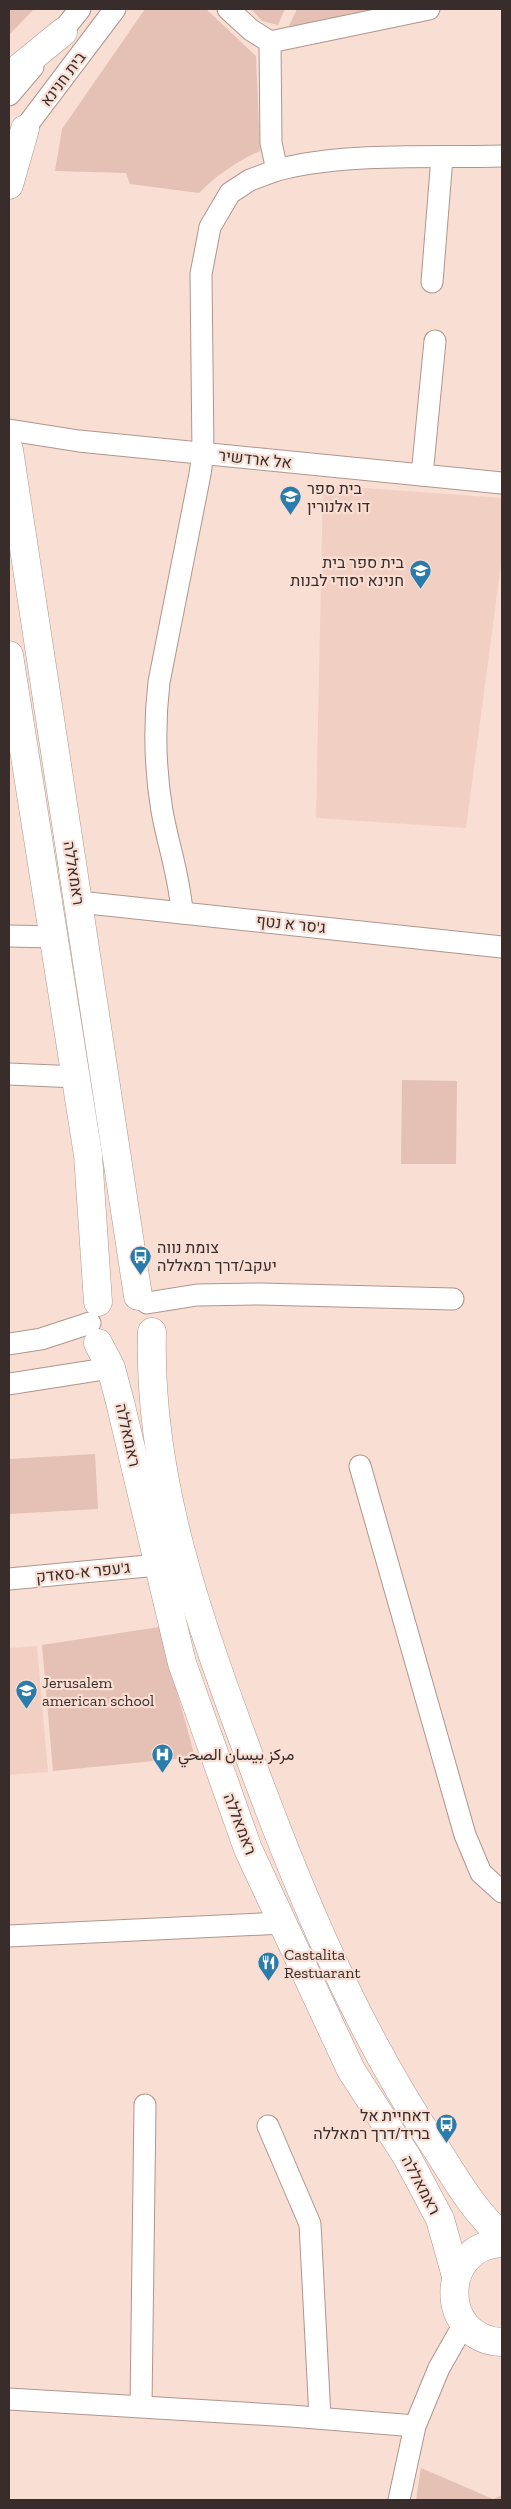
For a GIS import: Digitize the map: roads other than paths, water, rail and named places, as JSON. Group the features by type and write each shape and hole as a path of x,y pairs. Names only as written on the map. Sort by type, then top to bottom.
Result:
{"highway":[{"path":"9,76 62,32"},
{"path":"9,185 17,138"},
{"name":"ראמאללה","path":"9,450 142,1299"},
{"name":"ראמאללה","path":"9,656 88,1155 96,1323 111,1368 182,1663 248,1849 351,2070 407,2157 440,2219 456,2276 454,2292 456,2309 464,2324"},
{"path":"128,1292 142,1299 152,1313 152,1332 147,1342 129,1353 117,1354 106,1350 96,1323 107,1295 128,1292"},
{"name":"ראמאללה","path":"152,1332 151,1379 155,1420 181,1556 202,1627 283,1848 370,2040 409,2108 454,2176 470,2199 502,2236"},
{"path":"456,2276 465,2261 478,2250 493,2243 502,2243"},
{"path":"464,2324 478,2335 494,2342 502,2342"}],"street":[{"name":"בית חנינא","path":"9,95 80,9"},
{"name":"בית חנינא","path":"17,138 115,9"},
{"path":"228,9 251,30 270,42 429,9"},
{"path":"270,42 271,143 277,170"},
{"path":"182,913 179,886 162,811 156,754 155,714 202,453 201,274 210,227 230,194 250,180 300,164 342,160 502,156"},
{"path":"432,282 442,157"},
{"path":"422,475 435,341"},
{"name":"אל ארדשיר","path":"9,430 79,441 502,483"},
{"name":"ג'סר א נטף","path":"79,902 502,947"},
{"path":"9,936 55,937"},
{"path":"9,1074 77,1077"},
{"path":"142,1299 261,1294 453,1299"},
{"path":"9,1344 41,1339 96,1323"},
{"path":"9,1384 111,1368"},
{"path":"360,1466 464,1835 481,1873 502,1892"},
{"name":"ג'עפר א-סאדק","path":"9,1579 158,1565"},
{"path":"9,1936 283,1923"},
{"path":"141,2406 145,2104"},
{"path":"268,2126 310,2224 320,2418"},
{"path":"399,2500 415,2426 439,2368 464,2324"},
{"path":"9,2399 141,2406 415,2426"}],"place":[{"name":"בית ספר דו אלנורין","path":"291,516"},
{"name":"בית ספר בית חנינא יסודי לבנות","path":"420,590"},
{"name":"צומת נווה יעקב/דרך רמאללה","path":"141,1275"},
{"name":"Jerusalem american school","path":"26,1710"},
{"name":"مركز بيسان الصحي","path":"162,1773"},
{"name":"Castalita Restuarant","path":"268,1982"},
{"name":"דאחיית אל בריד/דרך רמאללה","path":"446,2143"}]}
